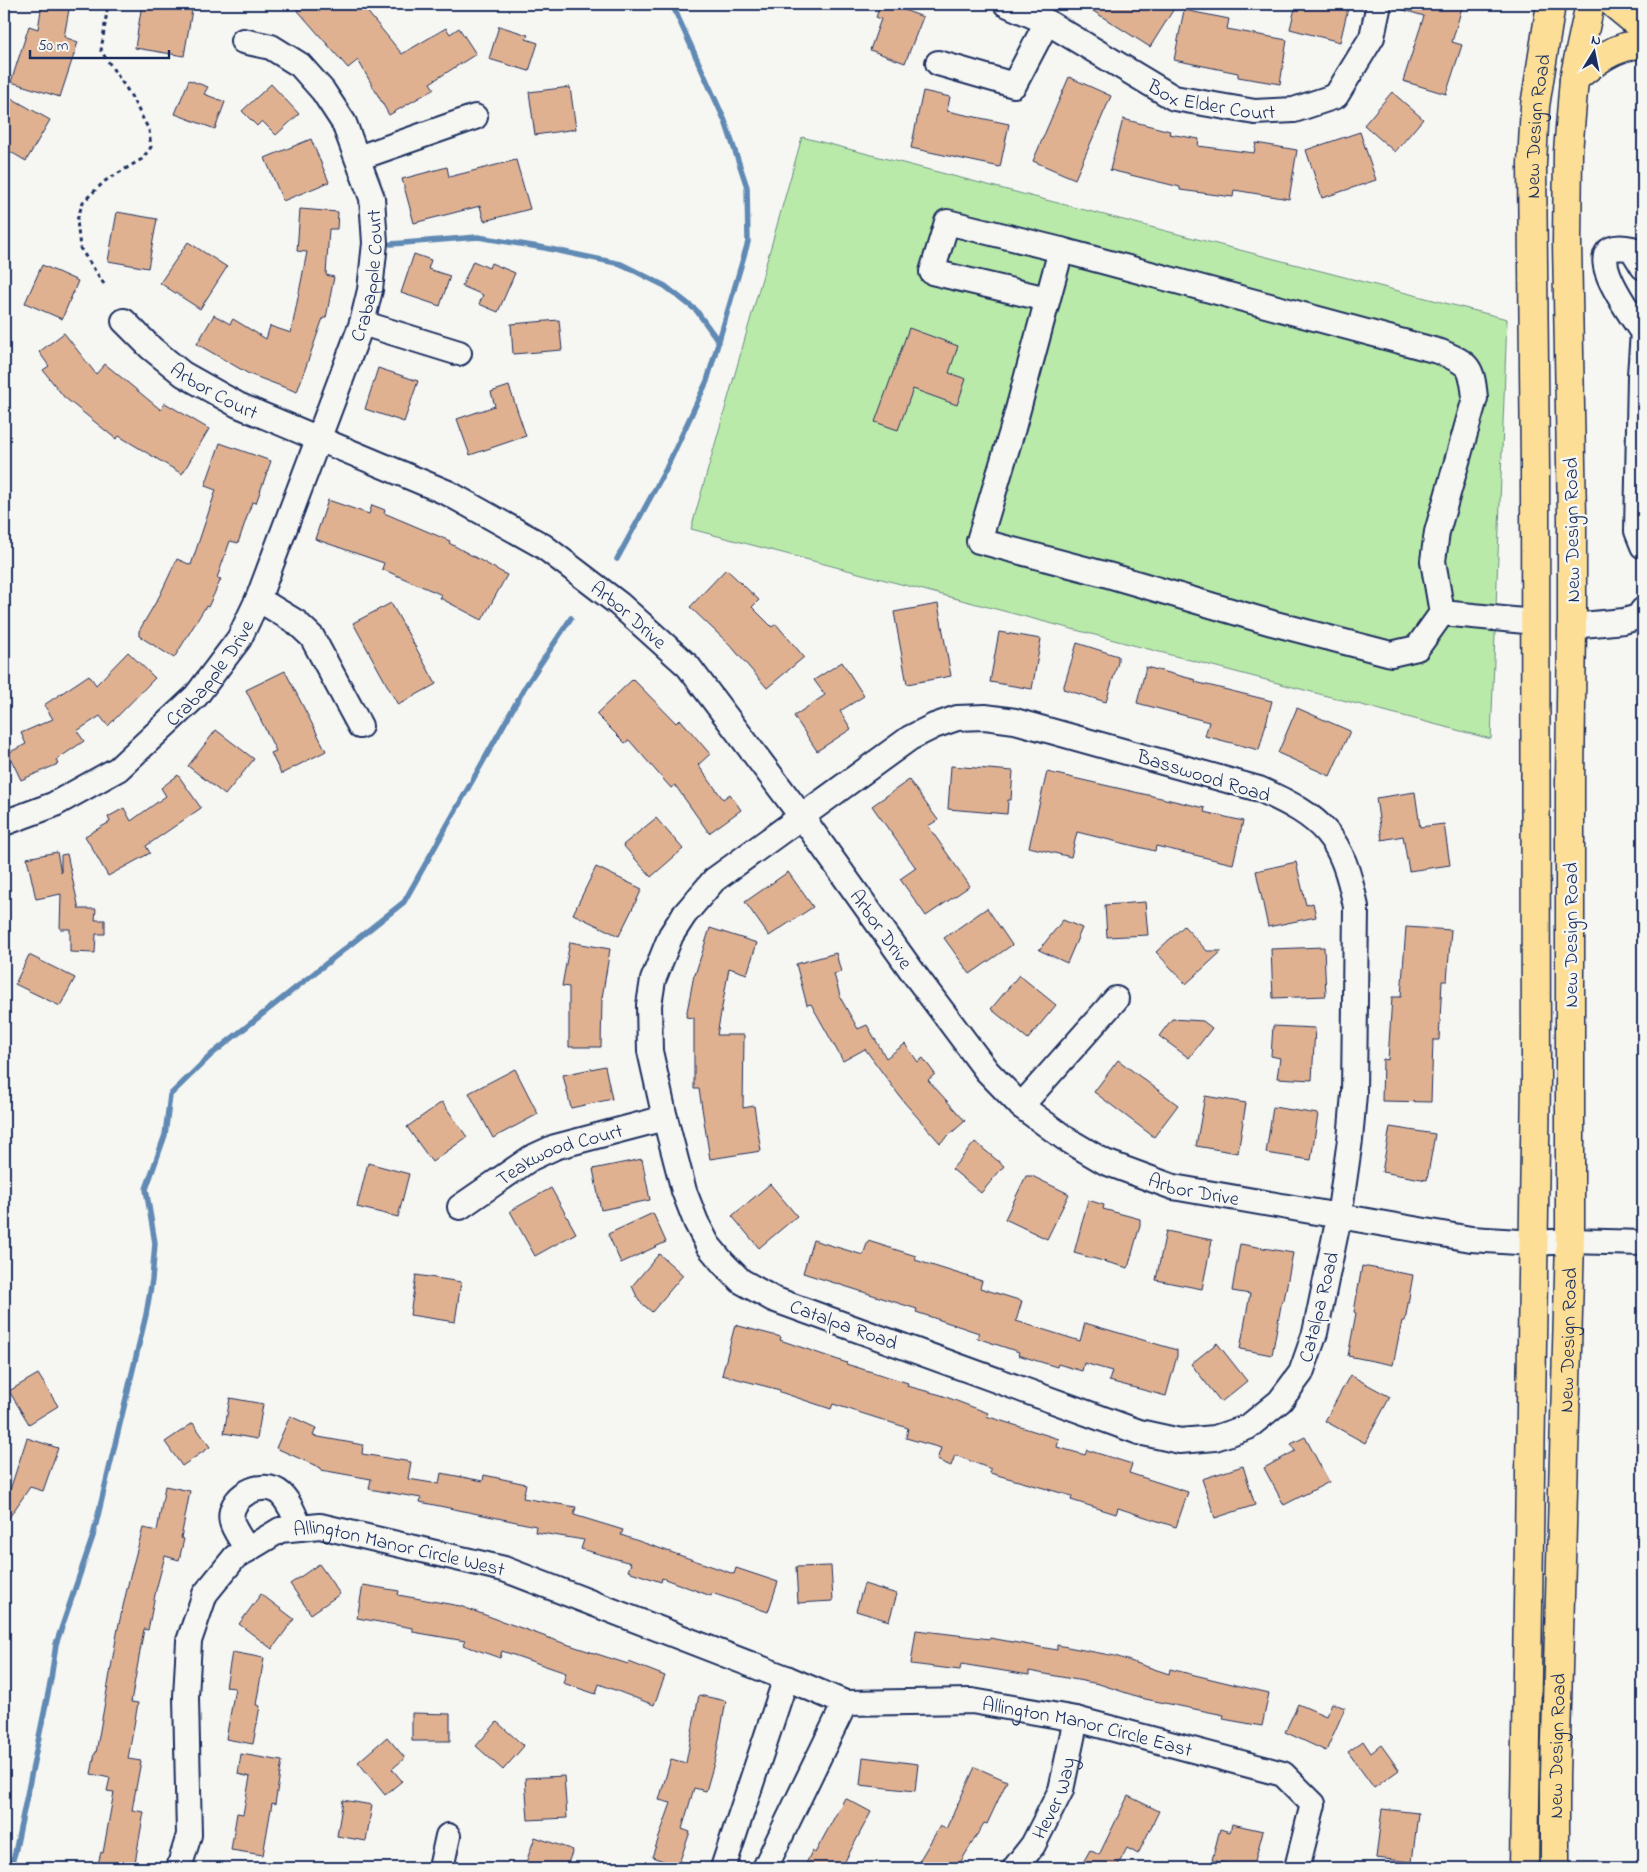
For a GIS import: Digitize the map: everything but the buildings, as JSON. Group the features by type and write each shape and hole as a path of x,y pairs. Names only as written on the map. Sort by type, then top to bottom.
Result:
{"main road":[{"name":"New Design Road","path":"1524,1868 1536,1079 1532,164 1535,106 1551,4"},
{"name":"New Design Road","path":"1555,1868 1555,1775 1570,1241 1572,507 1567,242 1568,152 1574,79 1590,4"},
{"path":"1614,4 1643,28"},
{"path":"1574,79 1594,62 1619,48 1643,44"},
{"path":"1535,622 1572,626"}],"street":[{"name":"Box Elder Court","path":"1006,4 1046,22 1174,98 1255,112 1294,110 1336,96 1372,37 1379,4"},
{"path":"938,63 1014,85 1046,22"},
{"name":"Crabapple Court","path":"243,41 272,47 300,65 323,91 344,122 372,198 375,243 370,290 362,323 318,439"},
{"path":"358,158 475,117"},
{"path":"1047,299 932,272 947,222 1060,250 1440,352 1462,361 1473,376 1475,398 1437,532 1433,561 1442,613 1417,648 1391,654 979,541 1013,428 1060,250"},
{"path":"1643,267 1632,249 1616,248 1609,251 1605,258 1605,266 1610,282 1643,332 1640,375 1637,531 1643,546"},
{"name":"Arbor Court","path":"124,321 183,374 238,405 318,439"},
{"path":"362,323 459,353"},
{"name":"Crabapple Drive","path":"4,824 53,806 118,769 196,696 239,639 258,599 318,439"},
{"name":"Arbor Drive","path":"318,439 448,492 543,546 619,604 688,666 802,817 912,971 987,1071 1021,1106 1066,1139 1105,1162 1173,1187 1339,1217 1471,1239 1534,1243 1570,1241 1643,1243"},
{"path":"258,599 296,622 312,637 360,726"},
{"path":"1572,626 1624,621 1638,617 1643,610"},
{"path":"1442,613 1535,622"},
{"name":"Basswood Road","path":"802,817 910,738 934,726 957,718 985,717 1015,721 1259,789 1288,802 1311,817 1332,836 1342,854 1351,881 1356,907 1354,1094 1350,1140 1339,1217"},
{"name":"Catalpa Road","path":"802,817 714,880 684,915 670,935 664,950 653,980 649,1005 650,1051 684,1191 696,1222 708,1245 741,1281 773,1299 1139,1432 1180,1440 1215,1438 1248,1427 1280,1401 1301,1373 1315,1333 1339,1217"},
{"path":"1021,1106 1116,999"},
{"name":"Teakwood Court","path":"460,1207 531,1158 555,1147 665,1118"},
{"path":"247,1550 232,1521 233,1507 240,1497 255,1489 267,1488 280,1492 291,1507 300,1528"},
{"name":"Allington Manor Circle West","path":"179,1868 189,1835 186,1697 189,1641 205,1594 235,1557 280,1530 320,1526 504,1569 786,1678"},
{"path":"723,1868 786,1678"},
{"name":"Allington Manor Circle East","path":"786,1678 846,1703 972,1701 1076,1719 1283,1774 1313,1804 1298,1868"},
{"path":"765,1868 846,1703"},
{"name":"Hever Way","path":"1015,1868 1033,1845 1061,1790 1076,1719"},
{"path":"441,1868 448,1836"}],"path":[{"path":"104,284 80,248 77,220 83,202 105,181 142,159 151,147 149,130 130,94 101,51 108,4"}],"green space":[{"path":"802,137 1507,319 1491,739 691,529"}],"waterway":[{"path":"617,559 666,469 707,381 748,242 747,187 725,121 672,4"},
{"path":"391,244 478,237 545,248 621,264 665,286 696,310 719,342"},
{"path":"10,1868 15,1853 51,1679 56,1644 93,1536 146,1315 152,1280 155,1243 146,1189 165,1135 170,1095 212,1054 404,902 525,687 571,618"}]}
